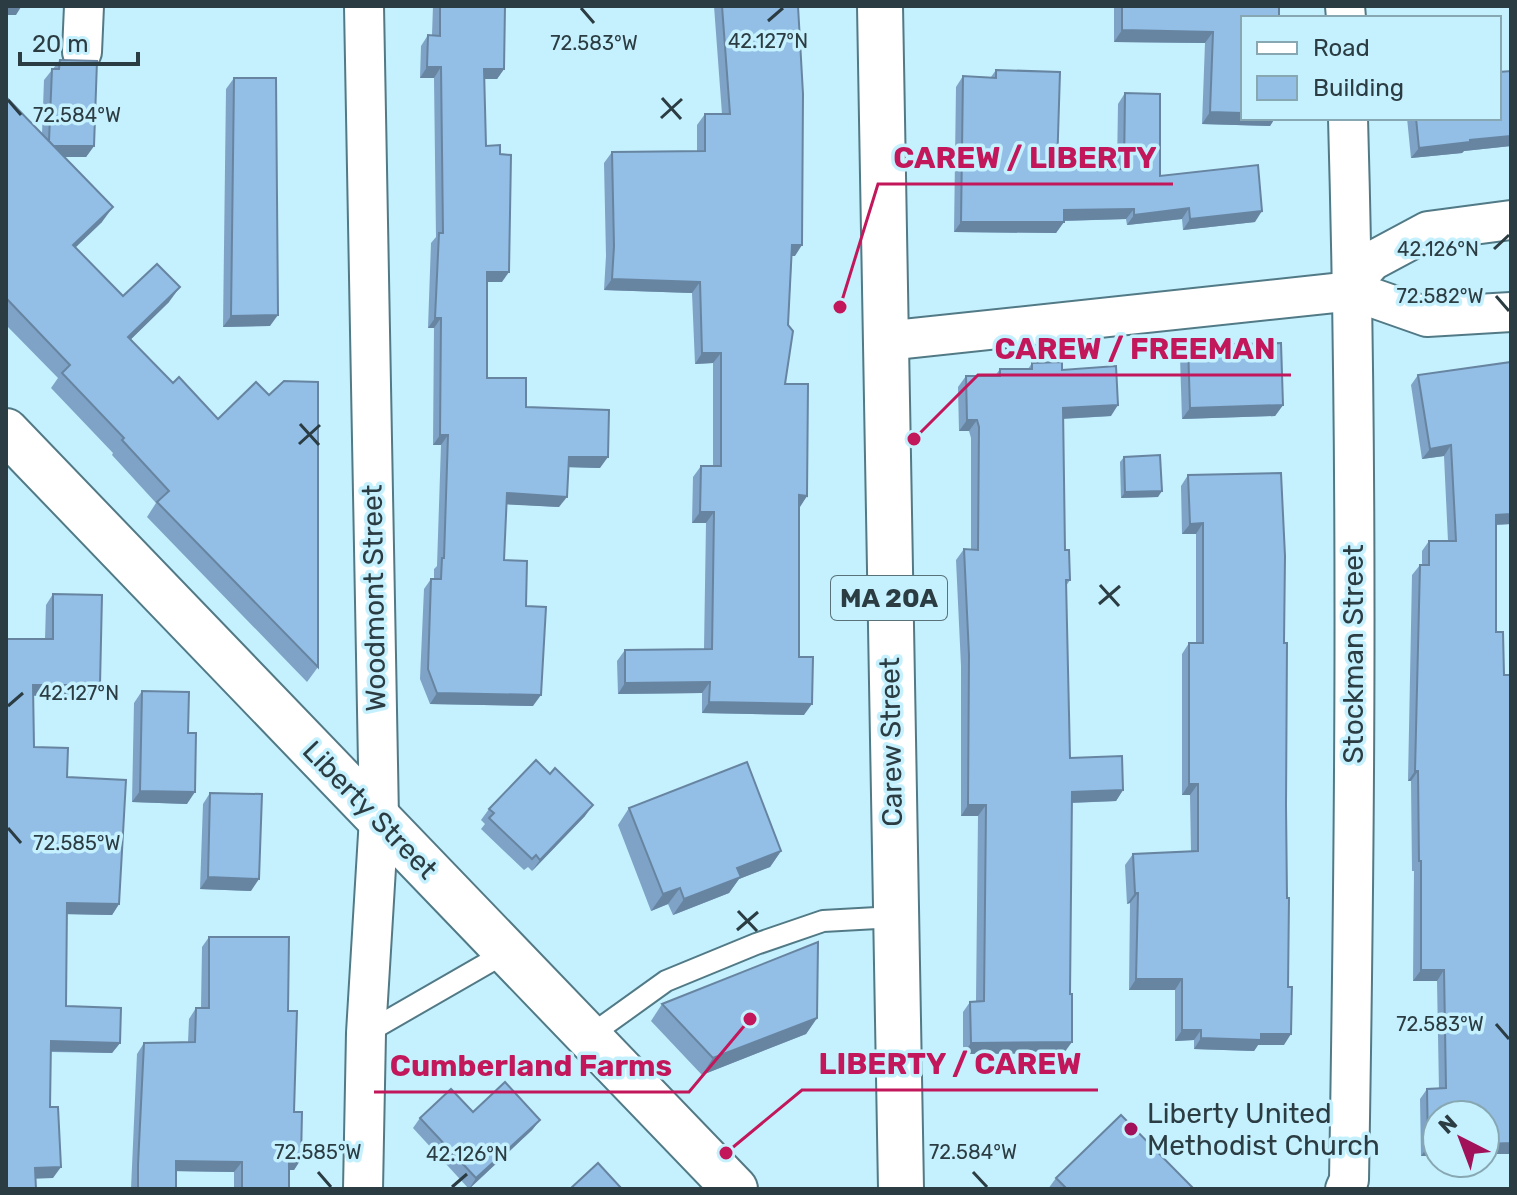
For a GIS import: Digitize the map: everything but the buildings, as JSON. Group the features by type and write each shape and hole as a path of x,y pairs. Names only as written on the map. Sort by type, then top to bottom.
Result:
{"main road":[{"name":"Carew Street","path":"880,6 901,1189"},
{"name":"Liberty Street","path":"6,431 735,1189"}],"street":[{"path":"82,52 84,6"},
{"name":"Woodmont Street","path":"363,1189 366,1033 379,818 364,6"},
{"name":"Stockman Street","path":"1345,1189 1349,1180 1354,853 1353,291 1348,120"},
{"path":"1353,291 1362,272 1372,261 1428,231 1511,220"},
{"path":"885,341 1353,291 1427,317 1511,312"}],"lane":[{"path":"588,1037 666,981 756,944 823,921 895,917"},
{"path":"366,1033 507,952"}],"place":[{"name":"CAREW / LIBERTY","path":"840,307"},
{"name":"CAREW / FREEMAN","path":"914,439"},
{"name":"Cumberland Farms","path":"750,1019"},
{"name":"Liberty United Methodist Church","path":"1131,1129"},
{"name":"LIBERTY / CAREW","path":"726,1153"}]}
